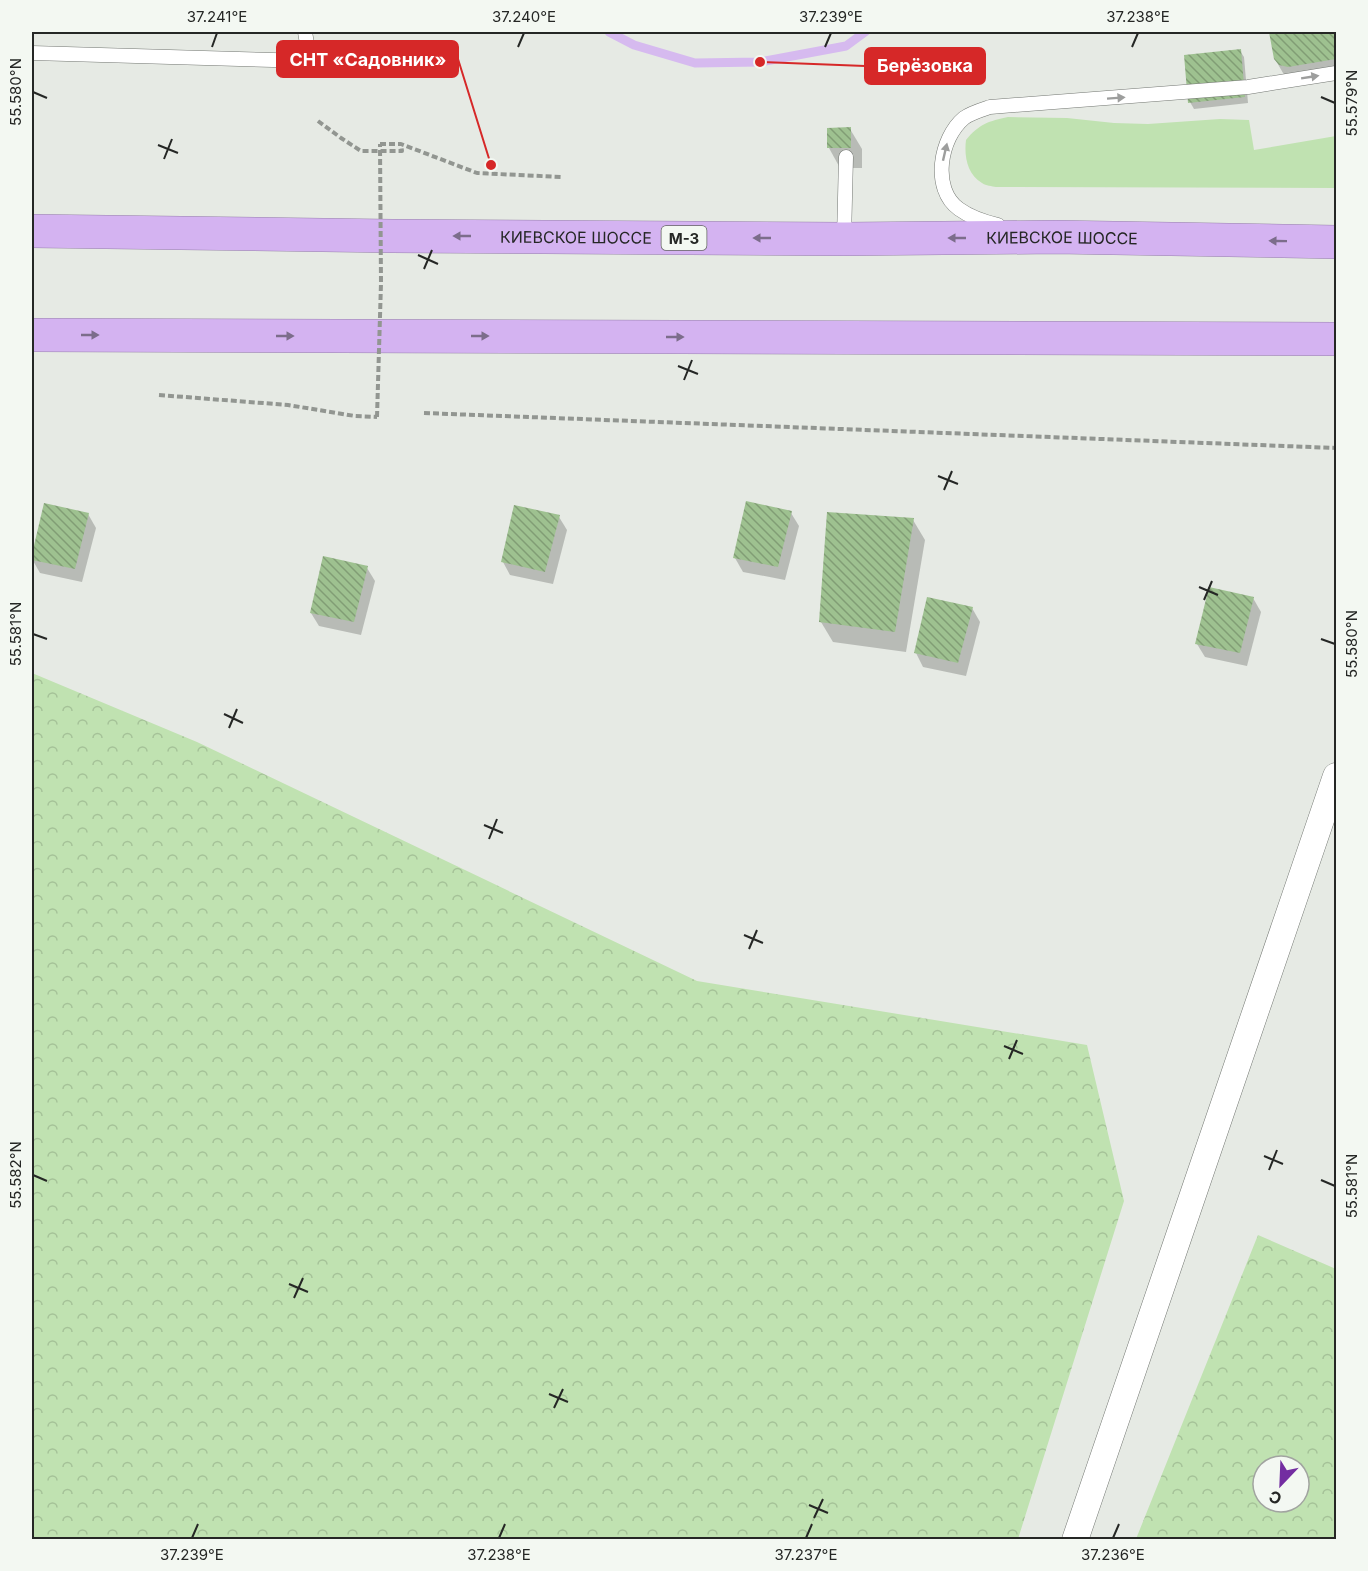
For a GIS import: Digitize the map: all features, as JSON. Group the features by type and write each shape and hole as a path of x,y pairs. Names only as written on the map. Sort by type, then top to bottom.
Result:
{"highway":[{"name":"КИЕВСКОЕ ШОССЕ","path":"32,231 844,239 1056,237 1336,242"},
{"path":"32,335 1336,339"}],"street":[{"path":"1075,1539 1336,776"}],"lane":[{"path":"32,53 310,61 305,32"},
{"path":"1056,237 1012,230 983,222 959,209 949,198 942,171 943,156 946,143 964,118 990,107 1248,87 1336,73"},
{"path":"844,239 846,157"}],"path":[{"path":"318,121 361,151 402,151 401,144"},
{"path":"159,395 288,405 354,416 377,417 381,283 380,144 401,144 477,173 561,177"},
{"path":"424,413 1336,448"}],"green space":[{"path":"1008,117 1067,118 1148,124 1220,119 1249,120 1254,150 1336,136 1336,188 996,187 985,185 970,170 966,158 966,140 975,130 985,124"},
{"path":"32,673 197,742 697,981 1087,1045 1124,1201 1018,1539 32,1539"},
{"path":"1258,1235 1336,1269 1336,1539 1136,1539"}],"building":[{"path":"1269,32 1301,32 1301,34 1336,32 1336,59 1288,67 1279,65 1274,59"},
{"path":"1241,49 1245,97 1188,103 1184,55"},
{"path":"851,127 851,148 827,148 827,128"},
{"path":"746,501 792,511 778,567 733,558"},
{"path":"44,503 89,513 75,569 32,560"},
{"path":"514,505 560,515 545,572 501,562"},
{"path":"827,512 914,518 895,632 819,622"},
{"path":"323,556 368,566 354,622 310,613"},
{"path":"1209,587 1254,597 1240,653 1195,644"},
{"path":"927,597 973,607 958,663 914,653"}],"waterway":[{"path":"609,32 634,45 695,63 760,62 846,46 865,32"}],"place":[{"name":"Берёзовка","path":"760,62"},
{"name":"СНТ «Садовник»","path":"491,165"}]}
